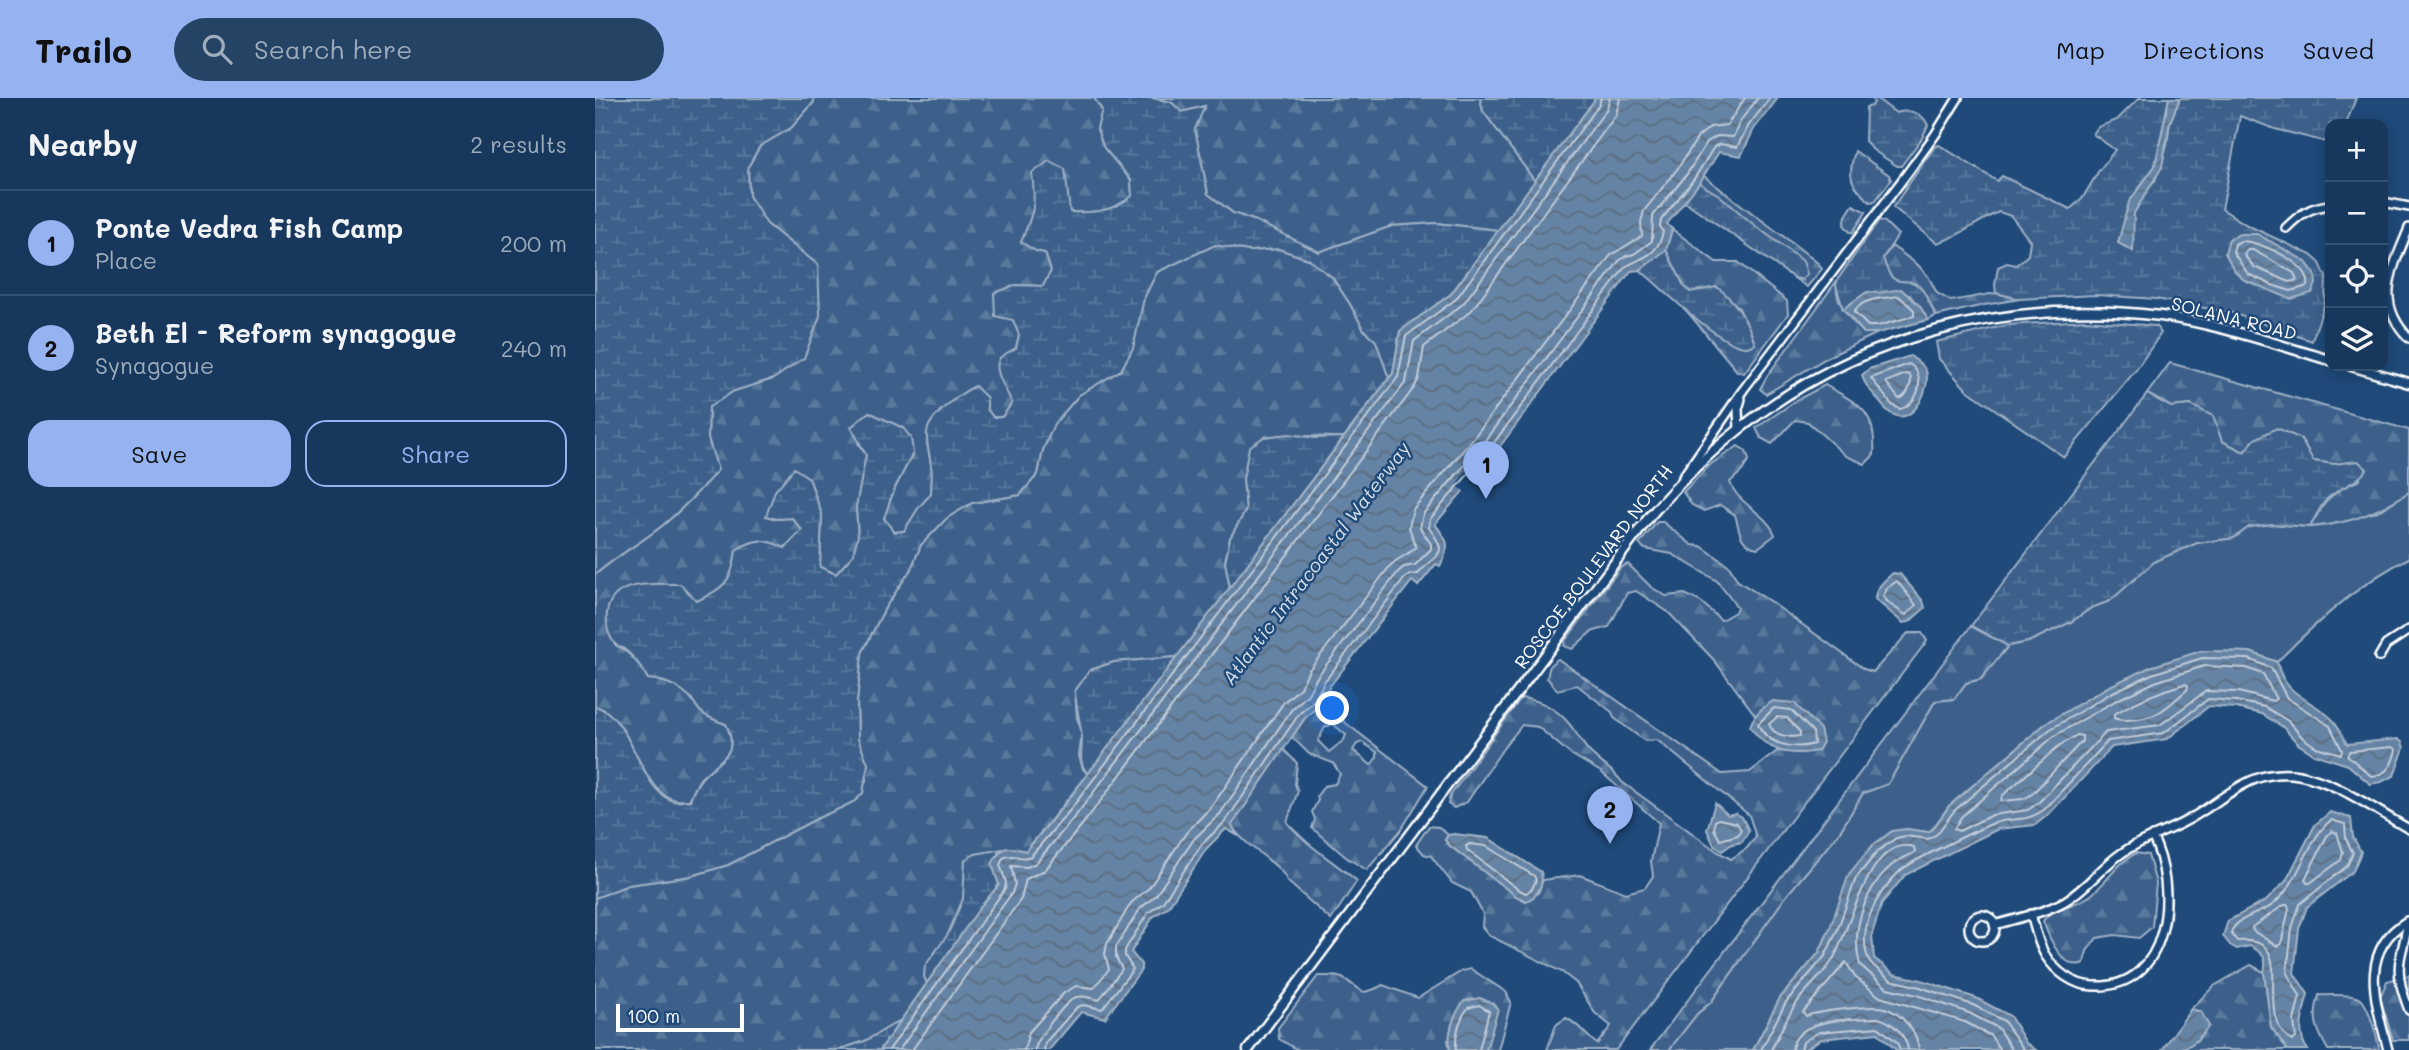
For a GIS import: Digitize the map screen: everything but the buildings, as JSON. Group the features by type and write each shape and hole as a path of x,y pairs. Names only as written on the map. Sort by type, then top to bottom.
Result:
{"street":[{"name":"ROSCOE BOULEVARD NORTH","path":"1248,1050 1650,516 1675,487 1743,390 1906,175 1958,98"},
{"path":"2388,203 2409,208"},
{"path":"2286,228 2304,212 2325,205"},
{"path":"2409,228 2391,270 2388,292 2394,318 2409,338"},
{"name":"SOLANA ROAD","path":"1675,487 1739,429 1804,385 1874,350 1947,328 2013,315 2099,311 2164,317 2228,330 2325,359"},
{"path":"2368,371 2409,383"},
{"path":"1739,429 1738,410 1743,390"},
{"path":"2379,657 2393,639 2409,630"},
{"path":"1994,925 2067,900 2087,886 2121,853 2187,821 2239,786 2260,777 2284,774 2321,780 2409,829"},
{"path":"2031,914 2043,952 2051,964 2066,977 2078,983 2095,986 2116,983 2136,974 2156,949 2167,911 2163,862 2152,836"},
{"path":"2408,920 2399,964 2400,981 2409,1010"},
{"path":"2388,1050 2372,979 2385,940 2408,920"}],"green space":[{"path":"595,98 813,98 814,102 791,128 760,146 748,167 749,196 767,224 818,265 820,316 804,358 773,379 734,391 709,407 708,438 718,470 666,522 595,575"},
{"path":"813,98 1094,98 1102,110 1097,129 1104,148 1131,180 1132,196 1102,210 1069,212 1066,192 1033,173 1036,201 1022,242 1045,253 1051,271 1043,286 1016,285 1013,320 1019,335 1016,348 1000,358 1002,377 1012,403 1001,418 993,417 987,409 952,402 940,411 927,443 932,469 931,494 904,531 894,532 884,518 894,490 913,453 903,428 869,412 858,443 866,455 856,507 858,536 853,555 836,574 820,567 822,515 809,478 776,519 792,518 802,530 784,548 760,541 736,550 733,571 722,588 616,645 635,659 648,679 665,682 681,690 703,713 726,724 730,734 731,743 726,756 700,779 689,800 672,799 659,790 648,777 621,727 610,714 595,706 595,575 666,522 717,470 708,438 709,407 734,391 773,379 818,265 767,224 749,196 748,167 760,146 791,128 814,102"},
{"path":"1094,98 1152,98 1171,102 1182,112 1205,106 1195,129 1208,194 1233,213 1256,221 1319,252 1392,226 1437,223 1498,230 1451,294 1400,331 1393,373 1389,378 1376,341 1364,330 1332,277 1308,259 1279,249 1249,251 1215,245 1157,272 1144,298 1133,348 1121,370 1079,395 1054,424 1043,450 1038,474 1020,495 972,503 947,518 921,545 911,569 885,608 862,653 857,702 858,739 868,764 863,793 855,801 728,865 691,876 628,885 595,898 595,706 608,712 618,723 651,782 661,794 673,801 690,800 699,781 726,756 731,743 726,724 703,713 690,697 676,687 648,679 632,656 615,644 607,625 610,602 616,594 625,589 647,584 680,584 697,601 721,587 729,577 736,550 760,541 785,548 802,530 792,518 776,519 766,516 775,491 794,468 809,478 822,515 820,567 836,574 853,555 858,536 856,507 866,455 851,427 869,412 903,428 911,438 913,453 894,490 884,518 894,532 904,531 931,494 932,473 927,432 933,419 954,399 975,386 987,398 987,409 993,417 1002,417 1012,403 999,374 998,363 1000,358 1016,348 1019,335 1013,320 995,316 994,293 1016,285 1043,286 1051,271 1045,253 1021,242 1033,209 1032,173 1049,161 1065,169 1070,212 1103,210 1132,196 1131,180 1104,148 1097,129 1102,110"},
{"path":"1152,98 1480,98 1483,111 1535,181 1498,230 1437,223 1392,226 1319,252 1256,221 1233,213 1208,194 1195,129 1204,106 1182,112 1171,102"},
{"path":"1480,98 1596,98 1535,181 1483,111"},
{"path":"1872,98 1876,98 1896,113 1906,111 1919,114 1928,125 1922,138 1901,166 1873,150 1865,141 1866,107 1872,106"},
{"path":"2139,98 2169,98 2155,166 2141,185 2134,213 2155,181 2167,145 2170,122 2180,98 2356,98 2348,119 2325,119 2325,142 2275,129 2240,116 2222,209 2247,225 2311,255 2320,263 2325,275 2325,302 2312,341 2232,313 2156,299 2096,295 2020,299 1996,293 1998,267 2007,263 2016,265 2028,255 2030,241 2011,216 1999,212 1937,243 1893,207 1933,149 1939,145 1997,181 2002,176 2070,209 2082,199 2115,150 2093,134 2098,127 2117,120"},
{"path":"1855,151 1889,175 1891,180 1875,201 1870,202 1852,180 1851,167"},
{"path":"1704,176 1819,264 1822,269 1807,287 1794,278 1802,280 1755,227 1699,183"},
{"path":"1699,183 1719,195 1803,261 1807,274 1802,280 1794,278 1683,202"},
{"path":"1853,205 1866,212 1853,232 1850,232 1844,225"},
{"path":"1879,220 1885,222 1898,235 1883,258 1891,276 1895,280 1908,281 1919,286 1936,316 1928,320 1910,295 1867,292 1843,309 1836,285 1838,279"},
{"path":"1672,229 1716,262 1738,262 1787,301 1788,314 1744,373 1737,371 1685,309 1737,345 1755,344 1739,308 1717,287 1691,292 1684,286 1666,250"},
{"path":"1215,245 1249,251 1279,249 1309,259 1332,277 1364,330 1376,341 1389,378 1344,437 1264,437 1243,479 1246,510 1230,538 1225,562 1230,588 1177,657 1114,662 1090,670 1075,691 1077,718 1082,732 1079,756 1083,769 1088,774 1026,851 995,851 965,860 964,894 960,911 924,972 927,983 901,1020 865,1041 838,1050 595,1050 595,898 628,885 691,876 728,865 830,812 866,781 868,764 858,739 857,702 862,653 885,608 911,569 921,545 947,518 972,503 1020,495 1038,474 1043,450 1054,424 1079,395 1121,370 1133,348 1144,298 1157,272"},
{"path":"1892,246 1918,265 1937,293 1951,301 1996,293 2020,299 1936,316 1919,287 1913,283 1895,280 1891,276 1883,258"},
{"path":"1666,250 1684,286 1690,292 1717,287 1730,299 1745,320 1755,344 1745,347 1721,337 1640,270"},
{"path":"1838,279 1837,294 1848,315 1864,333 1878,333 1828,357 1766,394 1760,389 1767,376"},
{"path":"2086,320 2156,326 2161,333 2136,370 2064,457 1967,390 1939,359 1936,342 2007,325"},
{"path":"2170,363 2409,430 2409,492 2362,516 2310,527 2330,498 2342,488 2360,480 2358,461 2334,464 2313,461 2301,439 2255,439 2244,452 2222,441 2191,405 2171,407 2147,394"},
{"path":"1825,385 1857,404 1869,419 1873,428 1874,455 1865,464 1846,456 1808,422 1795,420 1772,444 1761,438 1756,428"},
{"path":"2147,394 2171,407 2191,405 2213,416 2222,441 2244,452 2255,439 2277,428 2301,439 2313,461 2334,464 2358,461 2367,469 2359,478 2328,498 2310,527 2272,524 2249,527 2234,538 2197,543 2155,561 2110,601 2091,608 2071,622 2028,642 2008,646 1971,626"},
{"path":"1289,434 1315,438 1344,437 1230,588 1225,562 1230,538 1246,510 1243,479 1249,447 1264,437"},
{"path":"1738,446 1746,451 1749,460 1730,482 1739,497 1766,521 1775,535 1758,548 1743,540 1735,515 1720,505 1704,511 1692,505 1683,492 1711,464"},
{"path":"2409,492 2409,558 2373,579 2339,605 2277,662 2250,652 2201,651 2108,687 2045,724 1949,806 1928,832 1906,829 1830,928 1819,953 1780,998 1753,1050 1669,1050 1697,1014 1711,1002 1786,896 1839,833 1863,793 1888,784 1935,701 1954,699 1966,683 1981,679 2008,646 2028,642 2071,622 2091,608 2110,601 2155,561 2197,543 2234,538 2248,527 2272,524 2310,527 2377,512"},
{"path":"1657,522 1663,522 1692,545 1701,546 1728,565 1738,581 1864,669 1873,672 1908,633 1922,633 1927,641 1616,1050 1547,1050 1556,1025 1566,1018 1597,1044 1611,1026 1595,1013 1576,983 1562,972 1490,936 1482,927 1483,914 1471,892 1452,883 1431,856 1424,854 1416,845 1429,826 1439,827 1448,835 1445,840 1450,846 1526,901 1538,893 1543,880 1580,875 1626,893 1645,888 1653,876 1651,861 1659,823 1601,772 1569,753 1538,727 1522,725 1467,802 1454,808 1448,804 1450,796 1521,698 1546,705 1559,714 1588,750 1622,782 1731,859 1747,848 1756,837 1749,815 1657,740 1645,741 1577,685 1557,690 1547,678 1550,665 1558,659 1722,774 1750,772 1777,751 1803,753 1763,707 1756,716 1714,660 1668,612 1636,591 1627,593 1609,627 1591,632 1572,649 1564,646 1565,641 1621,567 1628,564 1651,587 1666,596 1685,594 1701,602 1721,620 1735,612 1737,607 1717,581 1672,554 1645,549 1639,544"},
{"path":"1971,626 2008,646 1981,679 1966,683 1954,699 1935,701 1888,784 1863,793 1839,833 1786,896 1711,1002 1697,1014 1669,1050 1650,1050"},
{"path":"1177,657 1088,774 1081,758 1082,737 1075,691 1090,670 1114,662"},
{"path":"1321,704 1428,786 1401,830 1367,870 1347,858 1312,828 1315,819 1312,812 1318,800 1317,796 1324,786 1335,784 1340,774 1333,763 1309,754 1292,737 1305,718","holes":["1333,724 1346,735 1344,740 1329,752 1318,741 1325,727","1362,742 1377,752 1371,765 1353,750"]},
{"path":"1283,749 1297,763 1295,784 1298,791 1287,822 1312,846 1357,881 1331,920 1231,825"},
{"path":"1003,849 998,852 999,884 927,983 924,977 925,966 948,934 963,899 965,860 975,854"},
{"path":"2136,853 2148,855 2156,883 2152,927 2139,938 2115,935 2097,938 2087,951 2084,963 2070,963 2058,952 2043,921 2047,916 2091,895 2123,862"},
{"path":"2251,965 2264,972 2271,1027 2288,1050 2182,1050 2199,1039 2201,1012 2191,1009 2214,986"},
{"path":"1471,969 1506,992 1511,1002 1498,1050 1486,1050 1490,1031 1448,1040 1450,1050 1298,1050 1279,1039 1278,1028 1318,976 1340,977 1364,992 1383,985 1418,998 1462,971"},
{"path":"2409,975 2409,1040 2393,1040 2380,997 2387,981"},
{"path":"2319,995 2359,998 2366,1006 2372,1021 2379,1050 2328,1050 2316,1024"},
{"path":"901,1020 880,1050 838,1050 865,1041"}],"water":[{"name":"Atlantic Intracoastal Waterway","path":"1596,98 1778,98 1754,129 1741,156 1719,152 1667,224 1672,229 1666,250 1640,270 1631,271 1492,457 1435,524 1447,544 1440,566 1436,564 1418,586 1412,581 1330,686 1321,704 1305,718 1232,825 1237,835 1226,829 1207,848 1168,907 1153,917 1131,952 1141,964 1141,970 1105,1018 1081,1012 1049,1050 880,1050 981,906 999,885 992,864 999,853 1006,848 1026,851 1065,804 1393,373 1400,331 1451,294"},
{"path":"2169,98 2180,98 2170,122 2162,167 2134,213 2133,251 2118,243 2129,202 2155,166"},
{"path":"2240,234 2257,234 2305,261 2315,274 2316,284 2312,293 2291,299 2244,280 2234,270 2225,253 2229,239"},
{"path":"1901,289 1920,306 1928,320 1878,333 1864,333 1843,309 1867,292"},
{"path":"1910,356 1925,369 1926,385 1916,408 1904,416 1897,416 1883,406 1862,375 1869,369"},
{"path":"1893,573 1900,574 1923,601 1925,608 1909,622 1903,623 1875,599 1879,588"},
{"path":"2201,651 2250,652 2277,662 2286,683 2333,720 2347,744 2398,739 2404,748 2394,776 2370,784 2348,765 2314,754 2298,744 2283,727 2262,714 2236,708 2209,706 2167,739 2112,747 2049,814 2035,825 1998,829 1905,875 1882,903 1872,934 1874,958 1894,974 1976,998 2010,1016 2026,1043 2036,1050 1896,1050 1878,1033 1821,1039 1804,1050 1753,1050 1780,998 1819,953 1849,874 1873,845 1892,831 1906,829 1928,832 1949,806 2045,724 2108,687 2150,667"},
{"path":"1773,701 1794,703 1820,729 1823,742 1818,751 1780,751 1757,736 1750,727 1751,723 1759,712"},
{"path":"1715,803 1728,815 1735,813 1742,817 1749,831 1742,842 1732,844 1722,851 1714,845 1707,830"},
{"path":"2330,812 2351,818 2353,837 2361,852 2353,871 2307,907 2299,929 2294,973 2308,994 2301,1030 2308,1050 2288,1050 2271,1027 2263,956 2250,946 2237,949 2223,936 2228,921 2267,900 2286,881 2315,825"},
{"path":"1448,835 1488,838 1541,872 1542,881 1537,893 1526,901 1516,896 1450,846 1445,840"},
{"path":"1480,998 1498,1009 1486,1050 1450,1050 1450,1030 1457,1012 1464,1001"},
{"path":"2191,1009 2201,1012 2209,1026 2189,1045 2162,1050"}],"pier":[{"path":"1473,461 1483,473 1466,493 1456,485"}],"place":[{"name":"Ponte Vedra Fish Camp","path":"1486,499"},
{"name":"Beth El - Reform synagogue","path":"1610,844"}]}
